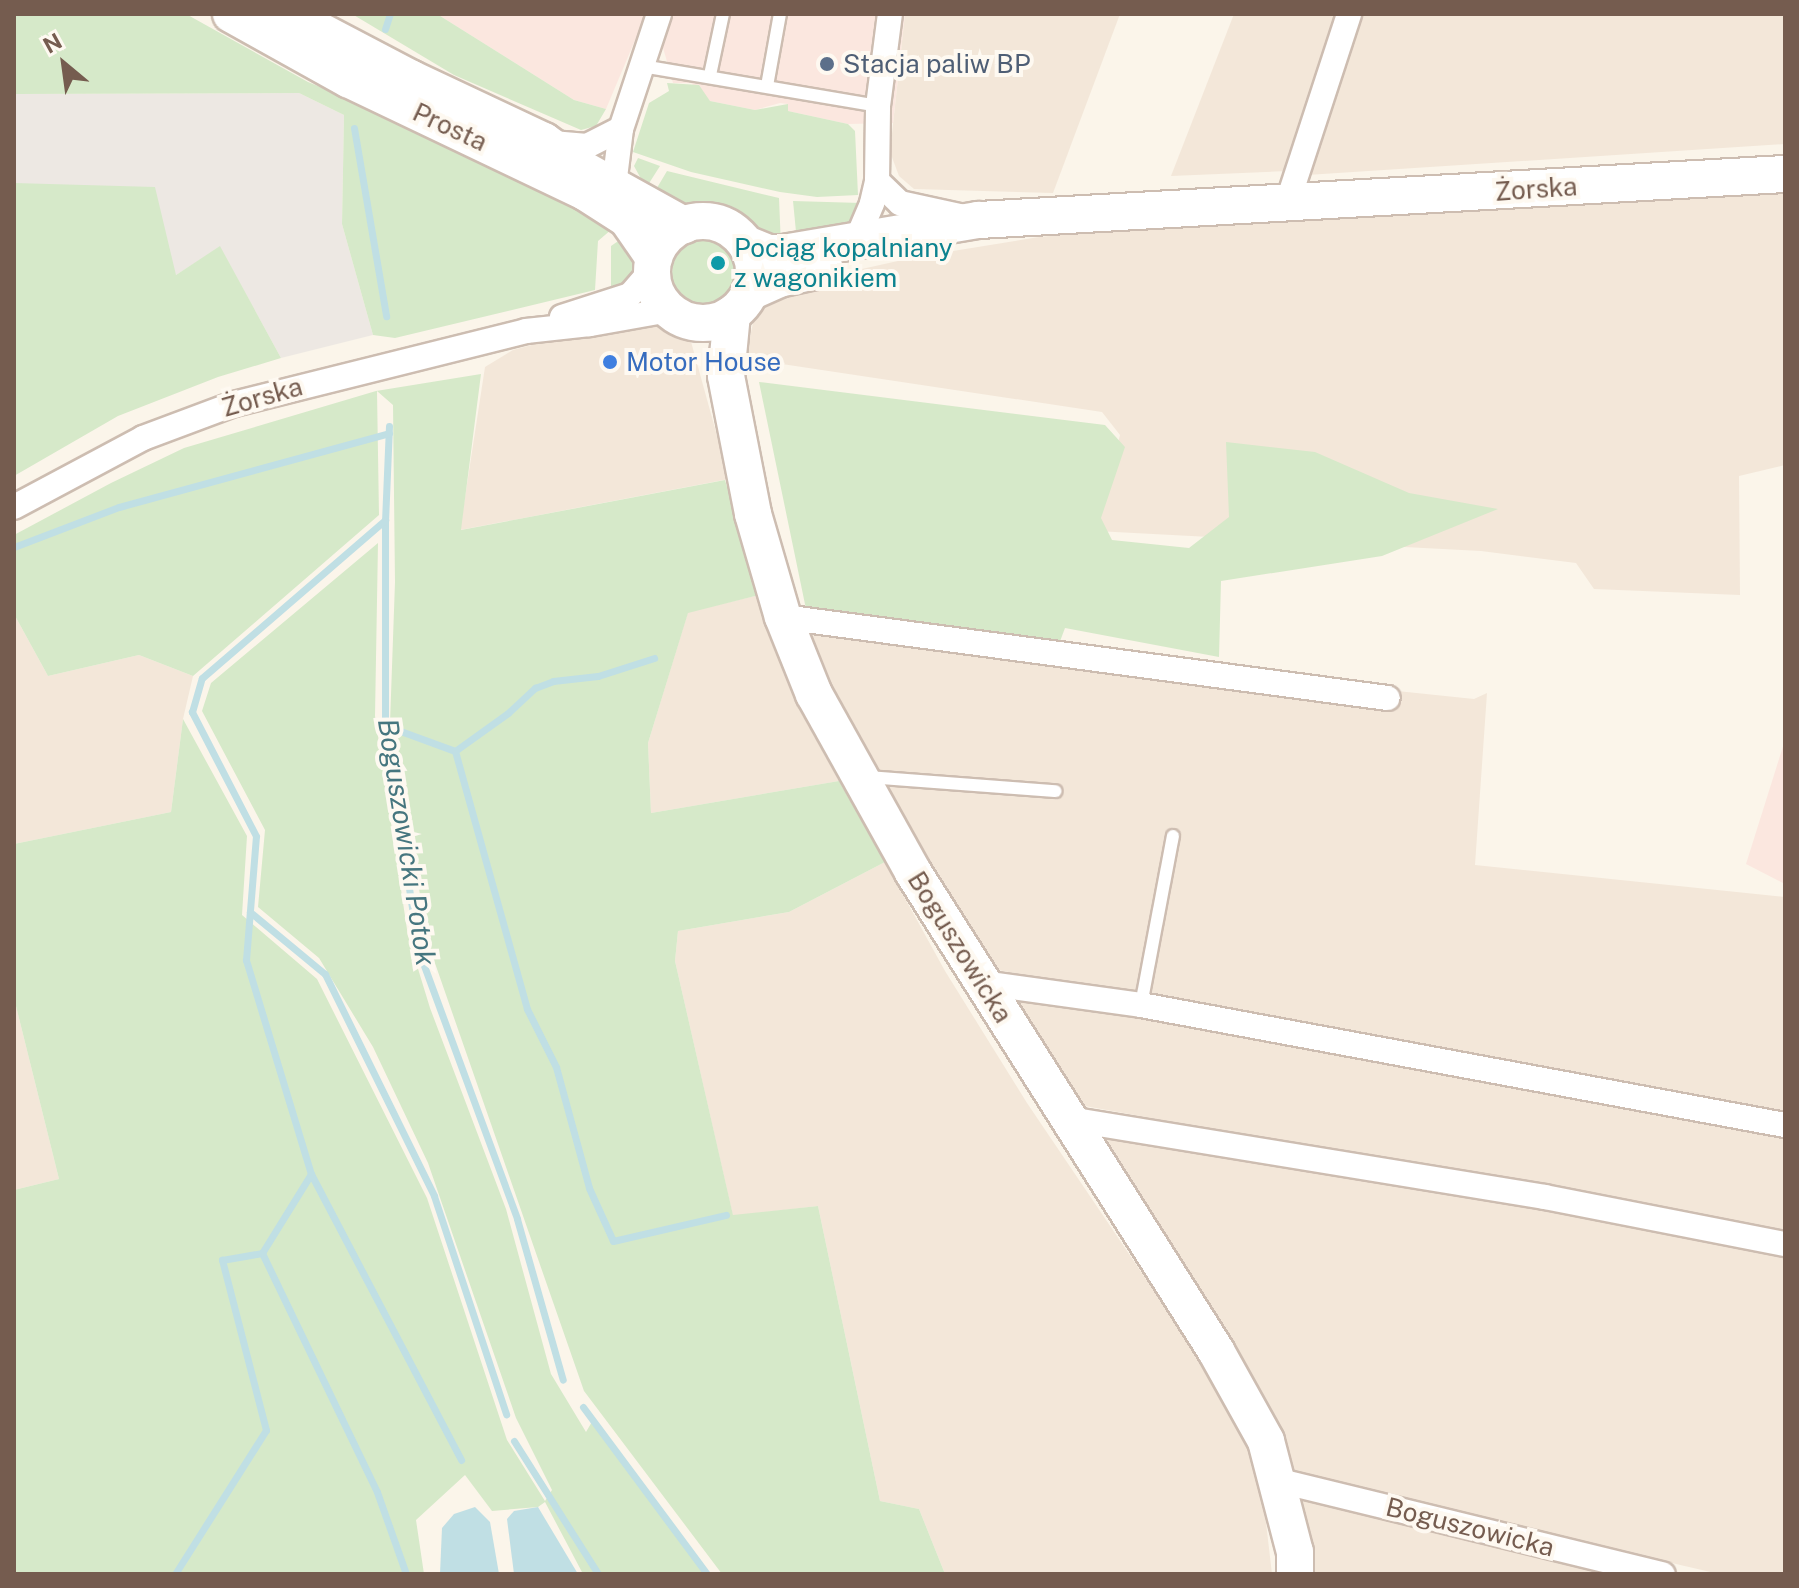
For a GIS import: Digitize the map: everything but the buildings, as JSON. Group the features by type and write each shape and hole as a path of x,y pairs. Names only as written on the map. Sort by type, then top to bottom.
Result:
{"main road":[{"name":"Prosta","path":"231,14 348,79 585,192 634,225 653,264"},
{"name":"Prosta","path":"288,14 410,78 544,141 614,186 684,225"},
{"name":"Żorska","path":"746,244 776,253 979,220 1118,215 1785,174"},
{"name":"Żorska","path":"741,303 779,279 855,262 1118,215"},
{"path":"700,221 721,224 746,244 754,265 741,303 712,322 681,316 656,293 653,264 665,238 684,225 700,221"},
{"name":"Boguszowicka","path":"741,303 726,376 753,514 783,617 814,694 913,872 1216,1351 1266,1441 1295,1552 1295,1574"},
{"name":"Boguszowicka","path":"681,316 726,376"}],"street":[{"path":"614,186 621,129 659,14"},
{"path":"857,239 872,203 877,181 878,106 890,14"},
{"path":"1287,204 1349,14"},
{"path":"544,141 587,146 621,129"},
{"name":"Żorska","path":"877,181 892,197 908,206 979,220"},
{"name":"Żorska","path":"14,507 133,443 234,404 526,331 630,295 653,264"},
{"name":"Żorska","path":"526,331 681,316"},
{"path":"783,617 1388,698"},
{"path":"983,983 1141,1005 1785,1125"},
{"path":"1069,1119 1545,1197 1785,1244"},
{"name":"Boguszowicka","path":"1276,1480 1663,1574"}],"lane":[{"path":"710,75 723,14"},
{"path":"767,86 780,14"},
{"path":"642,66 710,75 878,106"},
{"path":"860,777 1055,791"},
{"path":"1141,1005 1173,836"}],"shaded area":[{"path":"437,14 646,14 606,109 574,100"},
{"path":"672,14 905,14 893,123 848,124 788,111 788,104 780,103 755,110 710,101 691,83 673,83 662,44"},
{"path":"905,14 1120,14 1053,193 914,189 899,176 890,152"},
{"path":"1234,14 1340,14 1287,171 1171,176"},
{"path":"1355,14 1785,14 1785,144 1307,175"},
{"path":"299,93 344,115 342,224 373,335 281,358 220,247 176,275 14,183 14,94"},
{"path":"1646,182 1785,189 1785,465 1739,476 1740,595 1594,589 1576,563 1481,551 1096,531 1120,435 1102,412 755,360 747,352 754,318 768,301 794,284 916,257 1039,237"},
{"path":"654,312 690,338 729,479 460,530 485,367 513,350"},
{"path":"759,595 798,707 839,781 651,813 648,743 688,612"},
{"path":"14,614 48,676 139,655 193,676 183,719 171,812 14,844"},
{"path":"799,618 860,635 1474,699 1487,693 1475,865 1785,897 1785,1114 981,967 845,727"},
{"path":"1785,740 1785,883 1783,883 1746,864"},
{"path":"885,862 945,971 1027,1103 1223,1393 1253,1458 1263,1497 1272,1574 945,1574 919,1509 880,1501 818,1206 733,1216 675,961 678,931 789,912"},
{"path":"14,998 59,1179 14,1190"},
{"path":"1017,1002 1127,1012 1785,1139 1785,1233 1085,1106"},
{"path":"1092,1132 1557,1208 1785,1255 1785,1574 1719,1574 1287,1473"},
{"path":"1302,1498 1651,1574 1313,1574"}],"green space":[{"path":"14,14 186,14 308,82 428,131 619,223 598,241 595,290 395,338 373,335 342,224 344,115 299,93 14,94"},
{"path":"352,14 437,14 574,100 606,109 596,126 581,130 454,75"},
{"path":"667,83 699,85 710,101 755,110 788,104 788,111 848,124 855,131 858,195 817,197 780,192 691,172 633,152 649,103 669,91"},
{"path":"638,158 660,166 646,188 634,166"},
{"path":"667,171 779,198 781,246 754,237 738,221 724,214 707,210 693,212 651,198"},
{"path":"14,183 155,187 176,275 220,246 281,358 218,377 118,416 14,476"},
{"path":"793,201 861,203 845,229 797,242"},
{"path":"630,233 641,269 635,280 611,294 611,246"},
{"path":"705,240 718,242 728,250 736,260 736,286 728,296 718,304 705,306 692,304 682,296 674,286 672,273 674,260 682,250 692,242"},
{"path":"481,374 461,530 725,480 759,595 688,613 648,743 651,813 839,781 885,862 789,912 678,931 675,961 733,1215 818,1206 880,1501 919,1509 945,1574 722,1574 584,1391 429,946 390,723 395,582 393,405 377,391 379,515 193,676 139,655 48,676 14,614 14,535 111,483 184,448 376,391"},
{"path":"759,382 1105,425 1125,447 1101,518 1112,540 1189,548 1229,517 1226,442 1315,452 1409,493 1498,509 1382,556 1221,581 1219,657 1065,628 1059,644 806,609"},
{"path":"378,543 375,716 408,936 430,1008 506,1209 551,1374 586,1432 593,1420 707,1574 583,1574 545,1502 538,1507 492,1511 465,1475 416,1520 424,1574 14,1574 14,1190 59,1179 14,998 14,844 171,812 183,719 247,836 242,915 317,979 427,1198 507,1440 545,1501 552,1490 516,1418 428,1163 373,1047 319,958 258,907 265,830 202,711 211,683"}],"water":[{"path":"475,1507 490,1522 499,1574 440,1574 442,1528 454,1514"},
{"path":"538,1507 578,1574 514,1574 507,1519 514,1511"}],"waterway":[{"name":"Boguszowicki Potok","path":"385,29 390,14"},
{"name":"Boguszowicki Potok","path":"354,128 386,316"},
{"name":"Boguszowicki Potok","path":"389,426 385,520 385,733 419,952 517,1219 563,1380"},
{"path":"14,547 119,507 389,433"},
{"path":"175,1574 266,1430 222,1260 262,1253 311,1174 246,960 256,836 192,712 202,678 385,520"},
{"path":"455,751 508,713 535,688 553,681 598,676 654,658"},
{"path":"384,725 455,751 527,1009 556,1067 589,1188 613,1241 726,1215"},
{"path":"250,912 325,974 434,1196 506,1414"},
{"path":"311,1174 461,1460"},
{"path":"262,1253 377,1492 406,1574"},
{"name":"Boguszowicki Potok","path":"583,1407 707,1574"},
{"path":"514,1441 598,1574"}],"place":[{"name":"Stacja paliw BP","path":"827,64"},
{"name":"Pociąg kopalniany z wagonikiem","path":"718,263"},
{"name":"Motor House","path":"610,362"}]}
